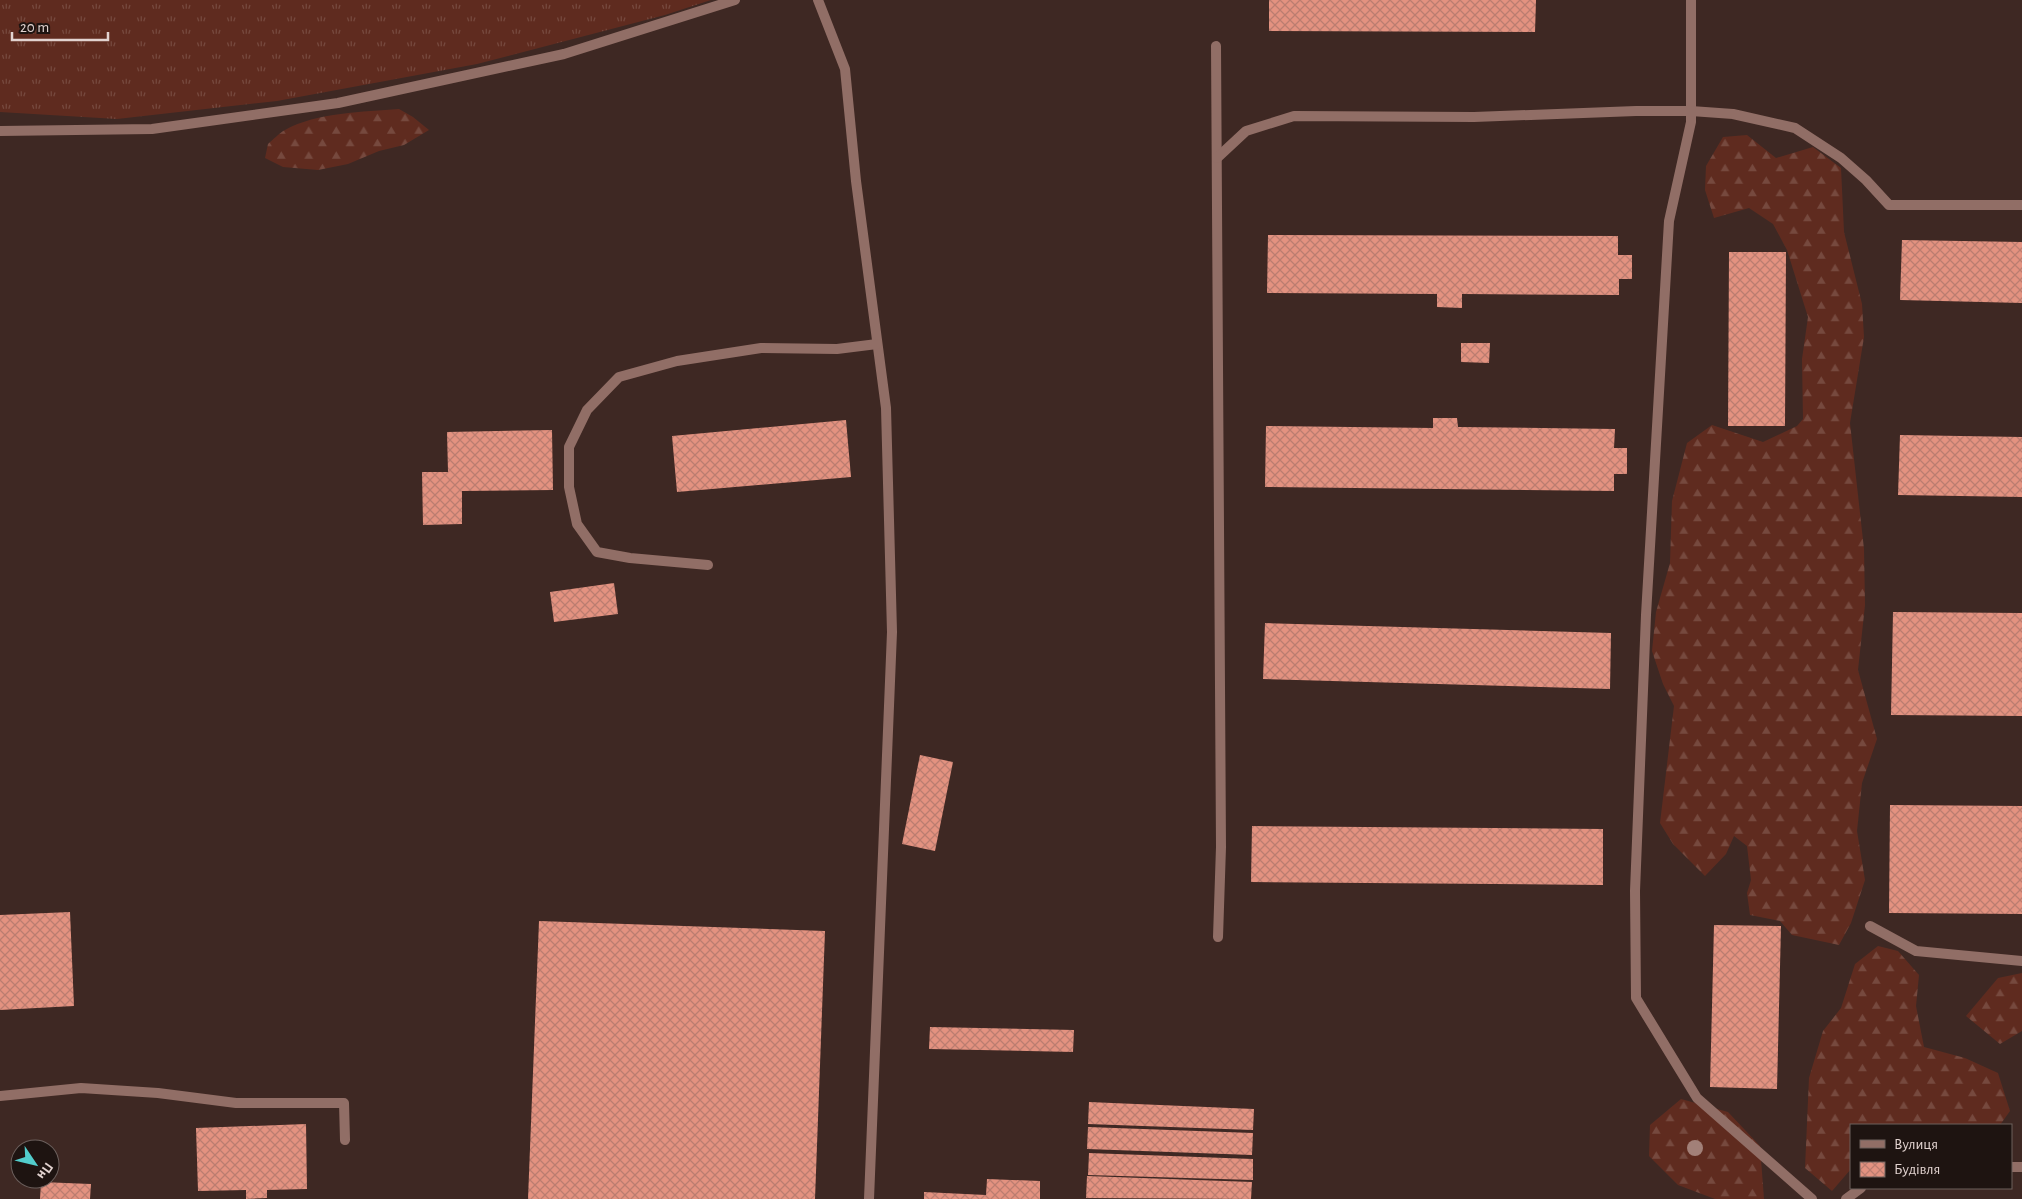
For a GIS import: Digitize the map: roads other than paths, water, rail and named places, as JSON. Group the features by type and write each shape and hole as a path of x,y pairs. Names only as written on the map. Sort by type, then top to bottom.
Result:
{"street":[{"path":"0,131 152,129 338,103 564,54 735,0"},
{"path":"818,0 845,69 856,181 886,408 892,632 869,1199"},
{"path":"1691,0 1691,122 1669,221 1646,615 1635,891 1636,998 1697,1098 1812,1199"},
{"path":"1216,46 1221,848 1218,937"},
{"path":"1217,158 1246,131 1294,116 1474,117 1636,111 1691,111 1733,114 1796,128 1841,158 1890,205 2022,205"},
{"path":"708,565 630,558 596,552 577,524 569,487 569,447 587,410 619,377 677,361 761,348 837,348 877,344"},
{"path":"1870,926 1916,951 2022,961"},
{"path":"0,1096 81,1088 158,1092 236,1103 344,1103 345,1140"},
{"path":"1846,1199 1860,1189"}]}
